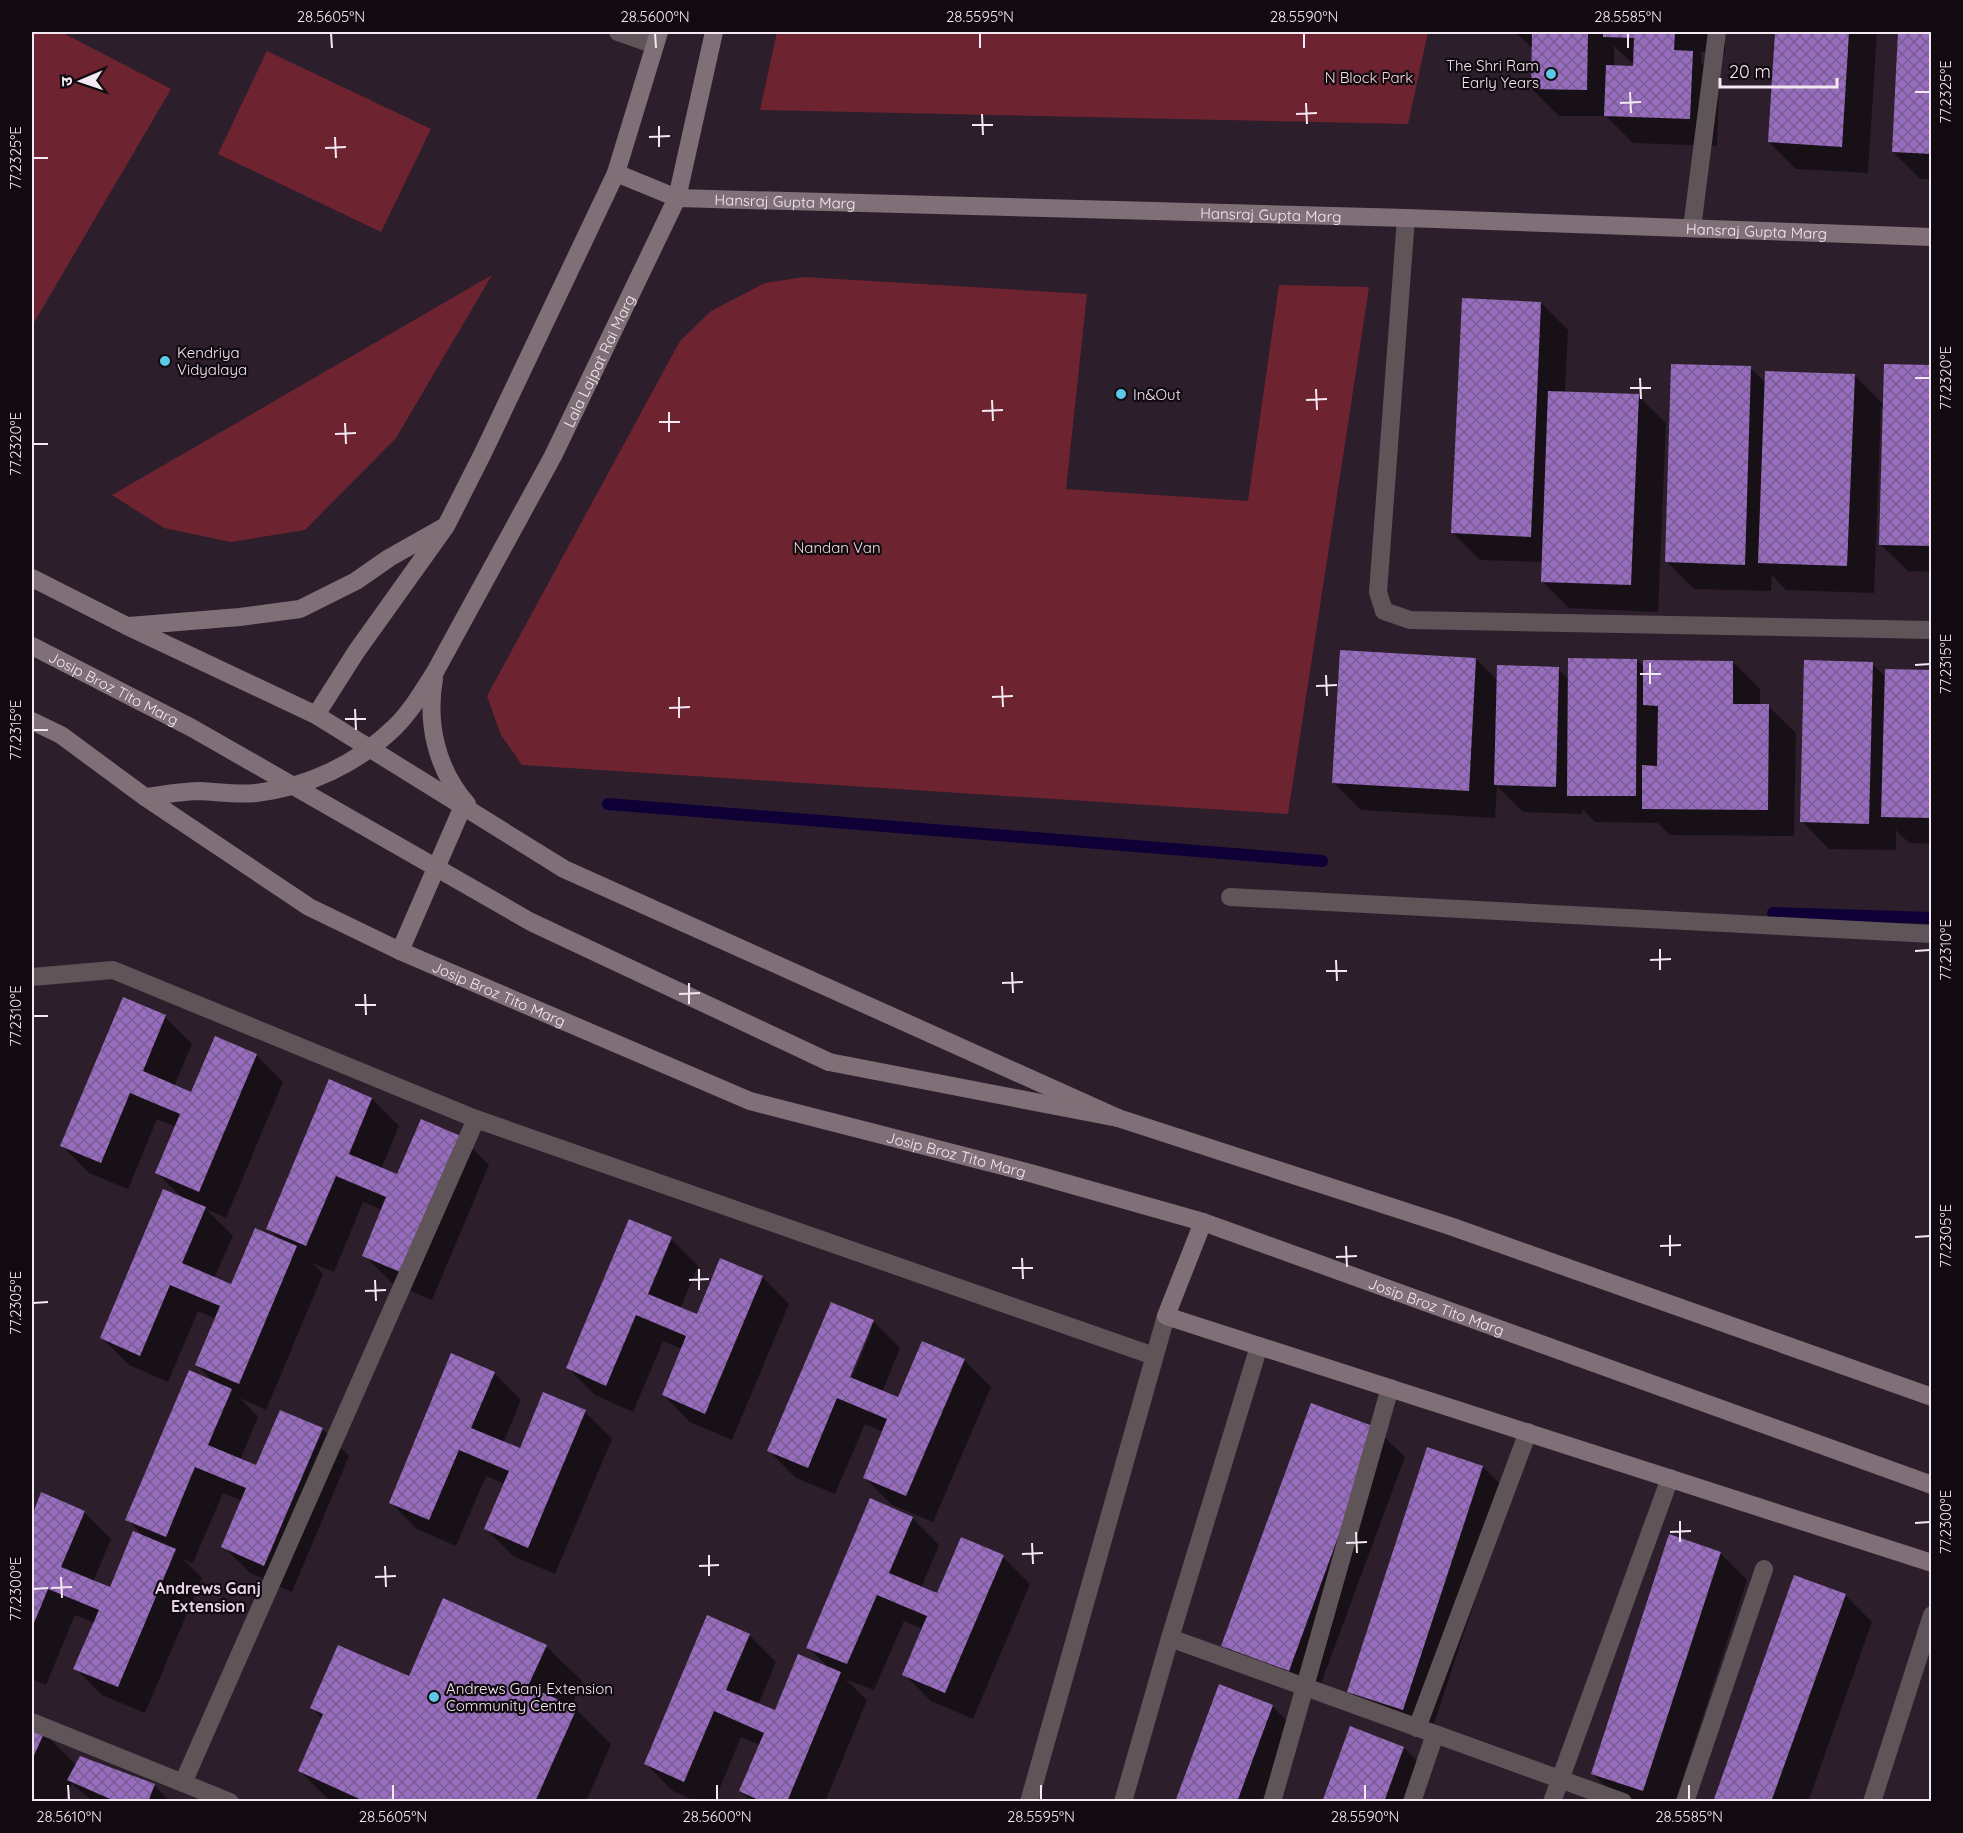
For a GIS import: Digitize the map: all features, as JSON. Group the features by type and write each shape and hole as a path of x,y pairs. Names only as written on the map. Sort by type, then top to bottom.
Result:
{"main road":[{"name":"Lala Lajpat Rai Marg","path":"146,797 198,791 254,793 281,789 330,773 371,748 396,726 417,701 553,456 677,198 714,32"},
{"path":"316,715 356,652 447,526 616,173 657,38"},
{"name":"Hansraj Gupta Marg","path":"616,173 677,198 1406,218 1932,237"},
{"path":"127,626 240,617 300,609 356,581 389,558 447,526"},
{"path":"32,578 127,626 316,715 564,869 1118,1118"},
{"name":"Josip Broz Tito Marg","path":"32,646 192,728 531,922 829,1062 1118,1118 1450,1226 1932,1397"},
{"path":"435,672 431,716 434,738 440,760 470,811"},
{"name":"Josip Broz Tito Marg","path":"32,721 61,735 146,797 309,907 400,951 750,1101 1030,1173 1203,1222 1932,1485"},
{"path":"400,951 470,811"},
{"path":"1203,1222 1166,1316 1932,1563"}],"street":[{"path":"618,32 657,38"},
{"path":"1692,228 1717,32"},
{"path":"1406,218 1378,592 1384,611 1410,620 1932,630"},
{"path":"1230,897 1932,934"},
{"path":"32,977 113,970 476,1119 1154,1356"},
{"path":"183,1783 476,1119"},
{"path":"1029,1802 1166,1316"},
{"path":"1123,1802 1170,1638 1259,1346"},
{"path":"1272,1802 1390,1388"},
{"path":"1417,1728 1528,1432"},
{"path":"1552,1802 1670,1478"},
{"path":"1685,1802 1764,1569"},
{"path":"1872,1802 1932,1615"},
{"path":"1170,1638 1623,1802"},
{"path":"32,1722 230,1802"},
{"path":"1412,1802 1435,1734"}],"green space":[{"path":"32,32 61,32 171,89 32,326"},
{"name":"N Block Park","path":"777,32 1428,32 1408,124 760,110"},
{"path":"267,51 431,129 381,232 218,154"},
{"path":"492,275 396,438 305,530 231,542 164,528 112,495"},
{"name":"Nandan Van","path":"804,277 1087,294 1066,489 1248,501 1279,285 1369,287 1288,814 522,765 501,735 487,696 680,341 711,311 765,283"}],"building":[{"path":"1532,32 1588,32 1587,90 1531,89"},
{"path":"1603,32 1675,32 1674,50 1693,51 1690,119 1604,116 1606,65 1633,66 1634,38 1603,37"},
{"path":"1775,32 1849,32 1842,147 1768,142"},
{"path":"1898,32 1932,32 1932,154 1892,152"},
{"path":"1462,298 1541,302 1531,537 1451,533"},
{"path":"1671,364 1751,366 1745,565 1665,562"},
{"path":"1884,364 1932,365 1932,546 1879,545"},
{"path":"1765,371 1855,374 1847,566 1758,563"},
{"path":"1548,391 1639,394 1631,585 1541,582"},
{"path":"1340,650 1476,658 1469,791 1332,783"},
{"path":"1568,658 1637,659 1636,796 1567,796"},
{"path":"1643,660 1733,661 1733,704 1769,704 1768,810 1642,809 1642,765 1657,766 1658,706 1643,705"},
{"path":"1804,660 1873,662 1869,824 1800,822"},
{"path":"1497,665 1559,667 1556,787 1494,785"},
{"path":"1885,669 1932,670 1932,818 1881,817"},
{"path":"123,997 166,1015 143,1071 191,1092 215,1036 257,1054 199,1192 155,1173 180,1114 130,1093 101,1163 60,1146"},
{"path":"329,1079 372,1098 349,1154 397,1174 421,1119 463,1137 405,1274 362,1256 386,1197 336,1176 306,1246 266,1229"},
{"path":"163,1189 206,1207 182,1263 231,1284 255,1228 297,1246 239,1384 195,1365 220,1306 170,1285 140,1356 100,1338"},
{"path":"629,1219 672,1237 648,1294 697,1314 720,1258 763,1276 705,1414 662,1395 686,1336 636,1315 606,1386 566,1368"},
{"path":"831,1302 874,1320 850,1377 898,1397 922,1341 965,1359 906,1496 863,1478 887,1419 837,1398 808,1468 767,1451"},
{"path":"451,1353 495,1372 471,1428 520,1448 543,1392 586,1410 528,1548 484,1529 509,1471 459,1450 429,1520 389,1503"},
{"path":"189,1370 232,1389 208,1445 256,1465 280,1410 323,1428 264,1566 221,1547 246,1488 195,1467 166,1537 125,1520"},
{"path":"1311,1403 1378,1428 1289,1671 1221,1646"},
{"path":"1427,1447 1483,1466 1403,1710 1347,1692"},
{"path":"41,1492 85,1511 61,1567 110,1587 133,1531 176,1549 118,1687 73,1669 99,1610 48,1589 32,1628 32,1516"},
{"path":"870,1498 913,1517 889,1573 937,1593 961,1537 1004,1555 945,1693 902,1675 927,1616 877,1595 847,1664 806,1648"},
{"path":"1669,1534 1721,1552 1643,1791 1591,1774"},
{"path":"1794,1575 1846,1594 1771,1802 1713,1802"},
{"name":"Andrews Ganj Extension Community Centre","path":"443,1598 547,1645 528,1686 577,1708 535,1802 366,1802 298,1771 323,1714 310,1708 338,1645 409,1676"},
{"path":"707,1615 750,1634 726,1690 775,1710 798,1654 841,1672 787,1802 763,1802 739,1791 764,1733 714,1711 684,1782 644,1764"},
{"path":"1219,1684 1273,1705 1237,1802 1175,1802"},
{"path":"32,1725 45,1731 32,1760"},
{"path":"1350,1726 1404,1747 1384,1802 1322,1802"},
{"path":"80,1756 155,1784 148,1802 117,1802 67,1780"}],"waterway":[{"path":"608,804 1322,861"},
{"path":"1773,913 1932,918"}],"place":[{"name":"The Shri Ram Early Years","path":"1551,74"},
{"name":"Kendriya Vidyalaya","path":"165,361"},
{"name":"In&Out","path":"1121,394"},
{"name":"Andrews Ganj Extension Community Centre","path":"434,1697"}],"district":[{"name":"Andrews Ganj Extension","path":"208,1597"}]}
